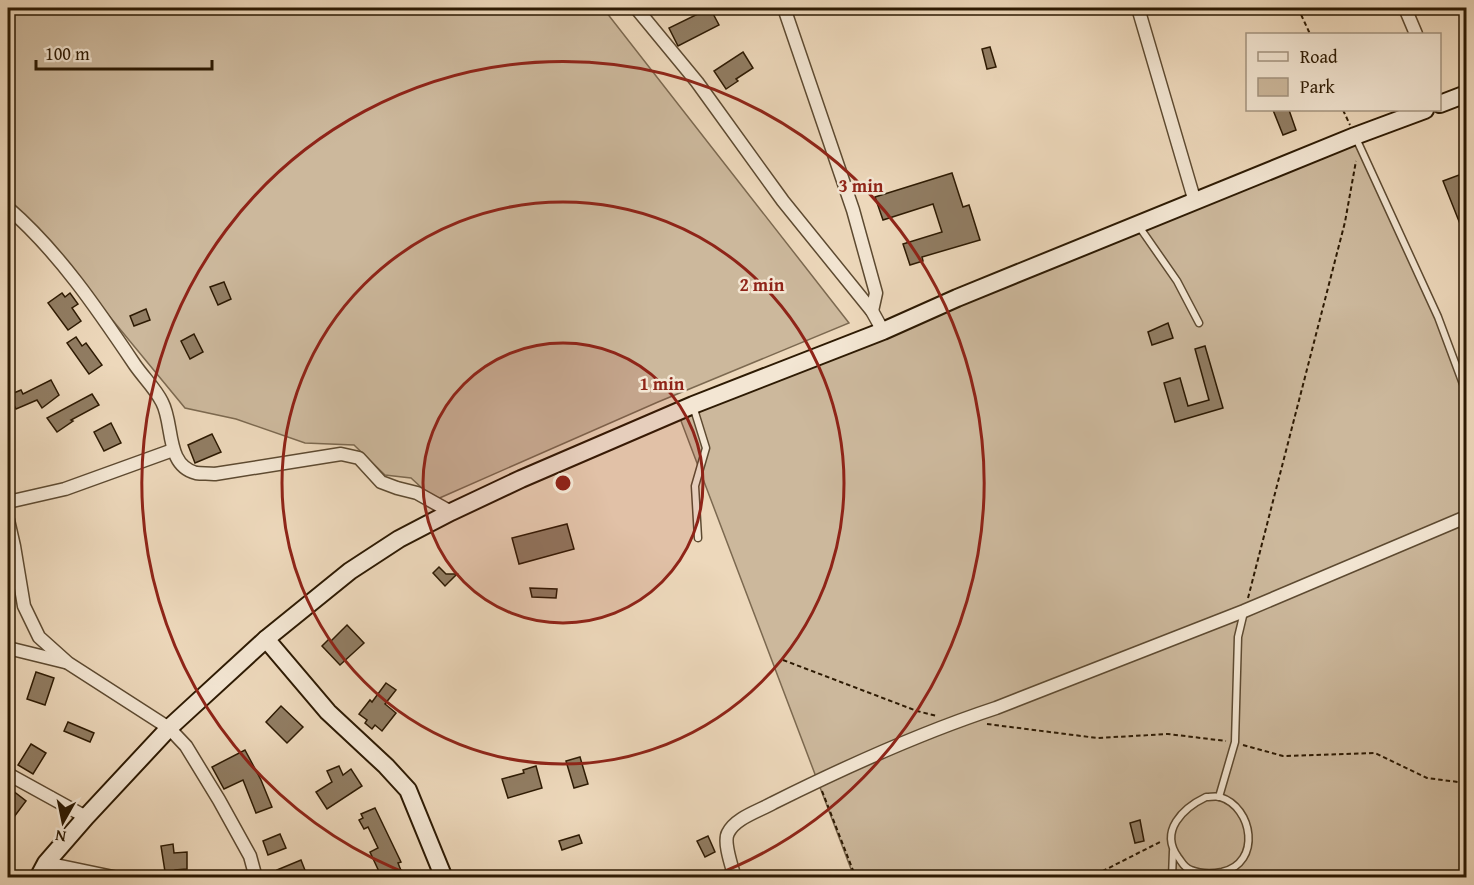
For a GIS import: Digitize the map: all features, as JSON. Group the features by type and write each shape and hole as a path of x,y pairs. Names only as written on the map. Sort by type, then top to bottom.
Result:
{"main road":[{"path":"1441,101 1467,94"},
{"path":"42,870 86,817 169,728 266,639 350,571 399,540 451,512 564,460 693,405 1195,202 1357,141 1423,111"},
{"path":"266,639 328,712 386,766 408,790 444,878"}],"street":[{"path":"636,8 697,82 783,201 872,311 883,330"},
{"path":"784,8 853,210 876,294 872,311"},
{"path":"1138,8 1195,202"},
{"path":"1405,8 1416,33"},
{"path":"8,208 94,303 138,369 150,382 164,404 173,450 182,464 195,472 215,474 341,454 359,458 381,482 417,493 451,512"},
{"path":"8,502 65,489 173,450"},
{"path":"735,878 727,849 728,832 746,817 818,780 959,720 996,708 1244,611 1467,517"},
{"path":"8,520 24,606 39,637 68,663 169,728 186,746 250,856 256,878"},
{"path":"8,648 68,663"},
{"path":"8,774 86,817"},
{"path":"42,870 118,878"}],"lane":[{"path":"1357,141 1438,317 1467,392"},
{"path":"1138,225 1177,281 1200,323"},
{"path":"693,405 706,448 695,486 698,537"},
{"path":"1219,797 1235,742 1238,637 1244,611"},
{"path":"1172,878 1171,836 1185,809 1206,797 1219,797 1229,802 1248,826 1249,843 1245,859 1232,870 1212,874 1198,873 1186,868 1173,850"}],"path":[{"path":"1298,8 1310,33"},
{"path":"1244,611 1345,222 1357,141"},
{"path":"783,660 916,711 959,720 1097,738 1168,734 1235,742 1283,756 1375,753 1427,778 1467,783"},
{"path":"818,780 856,878"},
{"path":"1089,878 1171,836"}],"green space":[{"path":"8,8 603,8 849,323 658,402 435,500 411,478 385,475 354,445 305,443 236,419 185,408 82,283 8,203"},
{"path":"1357,138 1438,317 1466,394 1466,877 854,877 678,413"}],"building":[{"path":"710,8 719,25 678,46 669,28"},
{"path":"990,47 996,67 987,69 982,49"},
{"path":"743,52 753,68 726,89 714,71"},
{"path":"1273,111 1289,111 1296,130 1283,135"},
{"path":"1467,172 1467,238 1466,239 1443,181"},
{"path":"952,173 963,207 969,205 980,240 922,257 923,261 910,265 903,244 942,232 933,204 883,220 875,197"},
{"path":"224,282 231,299 218,305 210,287"},
{"path":"62,293 65,297 70,293 78,304 72,308 81,321 68,330 48,303"},
{"path":"146,309 150,320 134,326 130,316"},
{"path":"1168,323 1173,338 1152,345 1148,332"},
{"path":"194,334 203,352 190,359 181,341"},
{"path":"76,337 82,346 86,343 102,365 89,374 67,343"},
{"path":"1205,346 1223,408 1175,422 1164,383 1180,378 1188,406 1209,400 1195,349"},
{"path":"51,380 59,395 42,408 37,400 16,409 9,395 21,390 23,394"},
{"path":"92,394 99,405 71,420 73,421 57,432 47,418"},
{"path":"111,423 121,443 104,451 94,432"},
{"path":"212,434 221,452 195,463 188,445"},
{"path":"567,524 574,549 519,564 512,538"},
{"path":"439,567 446,574 457,574 445,586 433,573"},
{"path":"530,588 557,589 556,598 532,597"},
{"path":"347,625 364,643 340,665 322,646 329,639 331,641"},
{"path":"36,672 54,678 45,705 27,699"},
{"path":"386,683 396,690 385,704 396,713 382,731 375,725 372,729 365,723 367,720 359,714 370,700 372,702"},
{"path":"281,706 303,727 287,743 266,722"},
{"path":"68,722 94,733 90,742 64,731"},
{"path":"31,744 46,753 33,774 18,765"},
{"path":"245,750 272,807 256,813 243,780 224,789 212,767"},
{"path":"580,757 588,784 574,788 566,761"},
{"path":"339,766 343,775 351,769 362,786 327,809 316,792 332,782 327,771"},
{"path":"536,766 542,788 508,798 502,779 524,773 523,770"},
{"path":"8,787 26,801 8,825"},
{"path":"375,808 401,862 398,863 404,878 382,878 370,852 378,848 368,827 364,829 359,820 363,818 361,814"},
{"path":"1140,820 1144,841 1135,843 1130,823"},
{"path":"280,834 286,848 268,855 263,841"},
{"path":"579,835 582,843 562,850 559,841"},
{"path":"708,836 715,852 705,857 697,841"},
{"path":"173,844 174,853 187,852 187,869 175,870 175,878 166,878 161,846"},
{"path":"301,860 308,878 280,878 277,870"}]}
